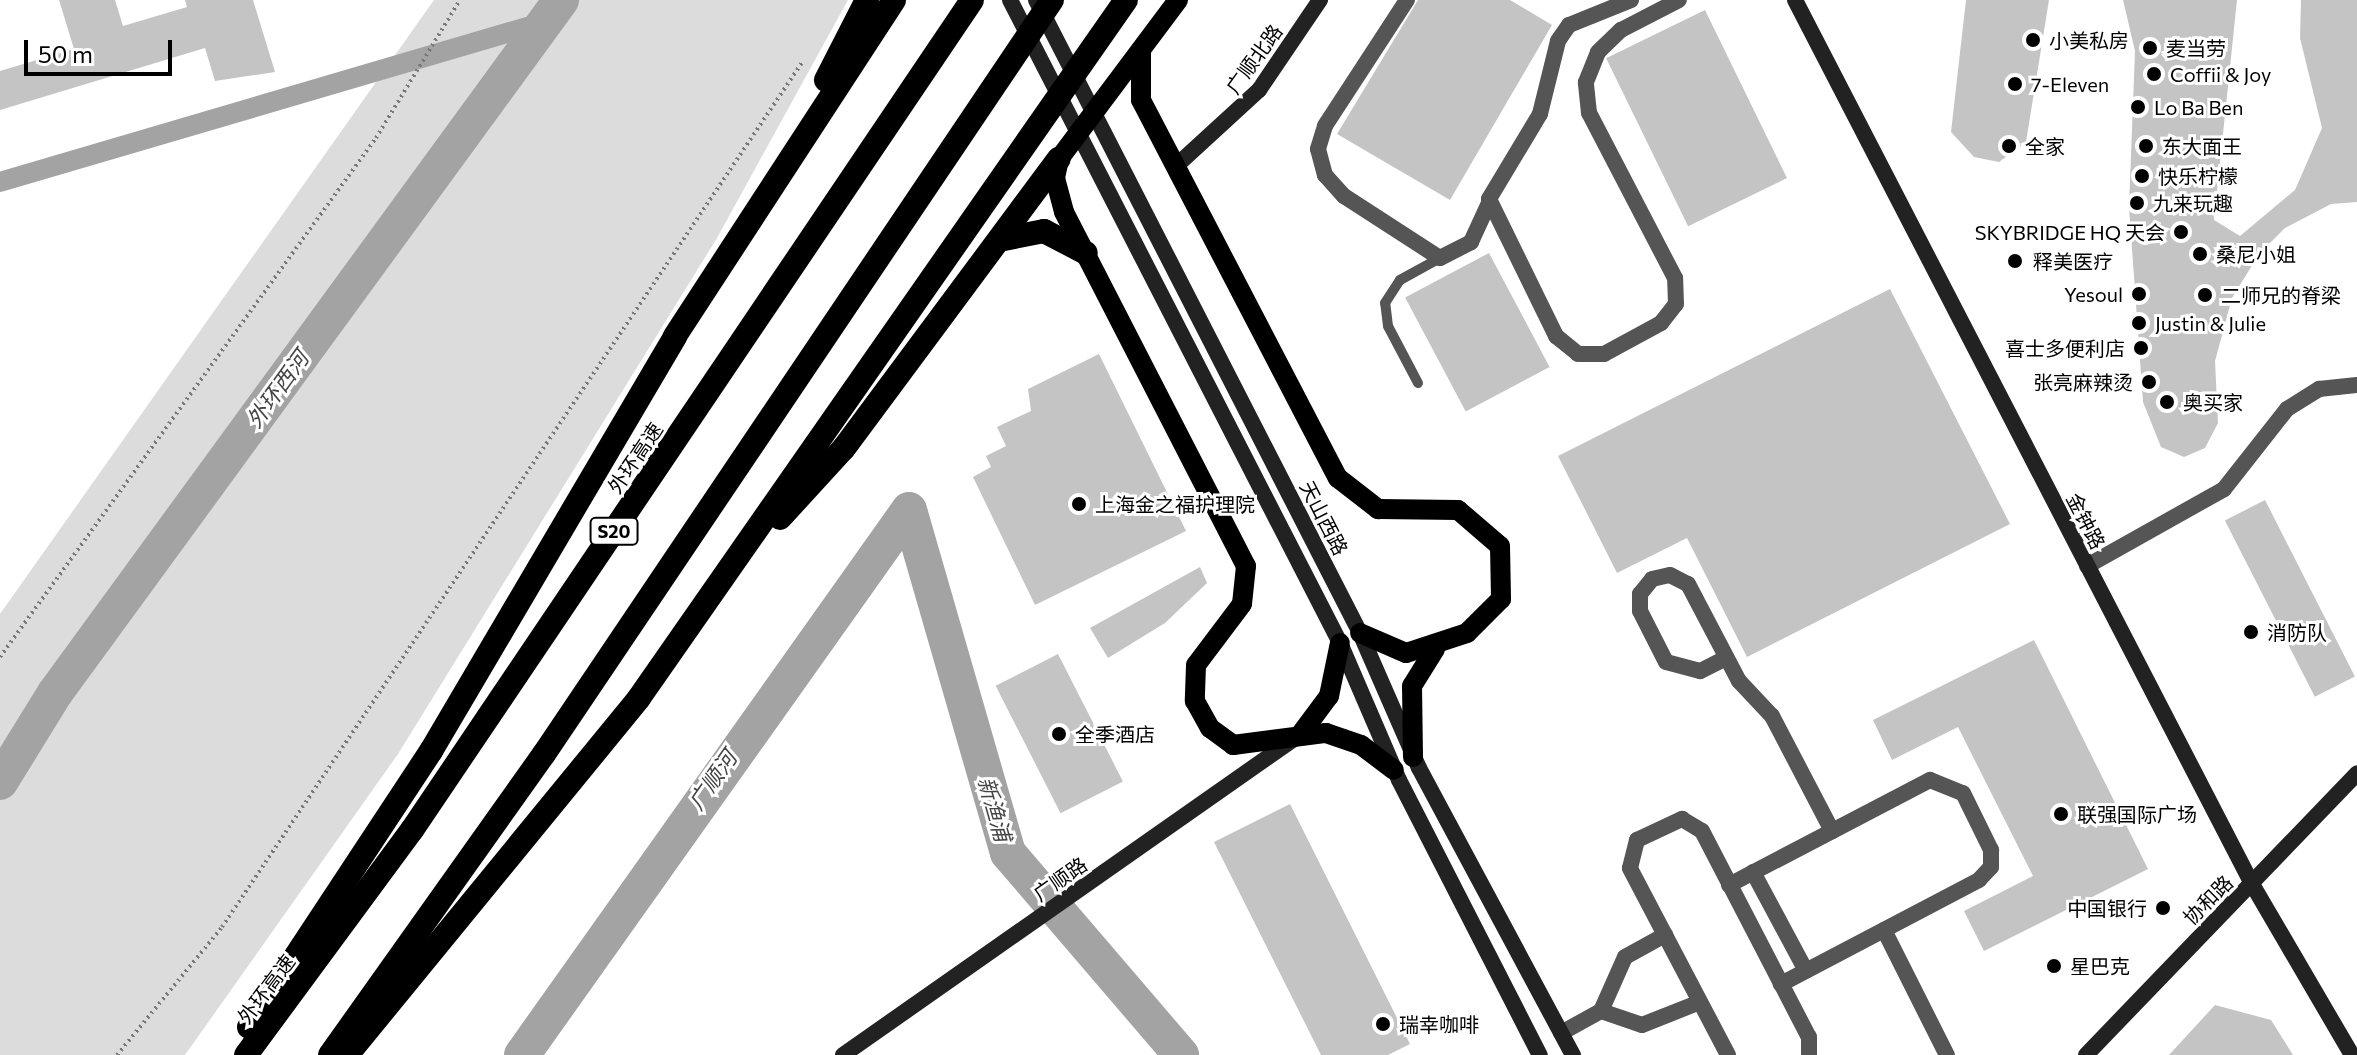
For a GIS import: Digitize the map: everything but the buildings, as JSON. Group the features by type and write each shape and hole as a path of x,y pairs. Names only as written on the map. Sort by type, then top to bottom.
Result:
{"highway":[{"path":"774,182 867,0"},
{"path":"230,1055 431,751 774,182 894,0"},
{"name":"外环高速","path":"246,1055 412,830 972,0"},
{"path":"330,1055 544,754 1052,0"},
{"path":"347,1055 630,710 1126,0"},
{"path":"731,568 844,448 1059,159"},
{"path":"999,240 1039,230 1086,253"}],"main road":[{"name":"天山西路","path":"1010,0 1310,583 1340,643 1394,770 1540,1055"},
{"name":"天山西路","path":"1036,0 1360,633 1413,757 1573,1055"},
{"path":"1178,0 1059,159 1056,189 1246,566 1240,608 1196,665 1199,710 1233,745 1261,747 1300,735 1350,740 1394,770"},
{"name":"广顺北路","path":"1176,166 1259,90 1320,0"},
{"name":"金钟路","path":"1795,0 2252,884 2352,1055"},
{"path":"1141,100 1143,47"},
{"path":"1110,91 1128,87 1141,100 1342,483 1378,509 1458,510 1500,546 1505,578 1499,604 1476,627 1435,649 1397,651 1360,633"},
{"path":"1300,735 1329,696 1340,643"},
{"path":"1413,757 1412,686 1435,649"},
{"name":"广顺路","path":"843,1055 1300,735"},
{"name":"协和路","path":"2086,1055 2357,773"}],"street":[{"path":"1407,0 1325,126 1318,149 1325,175 1344,196 1440,258 1471,242 1489,199 1540,114 1558,41 1569,25 1631,0"},
{"path":"1489,199 1556,336 1578,354 1604,354 1661,323 1676,304 1675,278 1589,113 1586,82 1598,52 1621,30 1679,0"},
{"path":"2087,566 2224,489 2287,409 2319,389 2357,385"},
{"path":"1726,658 1700,671 1666,662 1640,611 1640,594 1652,579 1670,575 1688,584 1726,658 1772,716 1832,831"},
{"path":"1729,885 1930,780 1963,793 1991,850 1991,867 1884,930 1781,984"},
{"path":"1728,1055 1630,868 1637,840 1682,819 1702,831 1809,1037 1809,1055"},
{"path":"1753,872 1806,971"},
{"path":"1884,930 1947,1055"},
{"path":"1561,1033 1601,1011 1625,957 1665,935"},
{"path":"1601,1011 1642,1025 1700,1002"}],"lane":[{"path":"1418,383 1388,326 1385,303 1400,280 1440,258"}],"path":[{"path":"0,657 376,138 460,0"},
{"path":"117,1055 222,927 803,61"}],"shaded area":[{"path":"434,0 848,0 717,238 398,754 185,1055 0,1055 0,614"}],"waterway":[{"name":"外环西河","path":"0,782 55,693 561,0"},
{"path":"0,182 544,22"},
{"name":"新渔浦","path":"909,510 1008,853 1181,1055"},
{"name":"广顺河","path":"522,1055 909,510"}],"place":[{"name":"小美私房","path":"2033,40"},
{"name":"麦当劳","path":"2150,48"},
{"name":"Coffii & Joy","path":"2154,74"},
{"name":"7-Eleven","path":"2015,84"},
{"name":"Lo Ba Ben","path":"2138,107"},
{"name":"全家","path":"2009,146"},
{"name":"东大面王","path":"2146,146"},
{"name":"快乐柠檬","path":"2142,176"},
{"name":"九来玩趣","path":"2137,203"},
{"name":"SKYBRIDGE HQ 天会","path":"2181,232"},
{"name":"桑尼小姐","path":"2200,254"},
{"name":"释美医疗","path":"2015,261"},
{"name":"Yesoul","path":"2139,294"},
{"name":"二师兄的脊梁","path":"2205,295"},
{"name":"Justin & Julie","path":"2139,323"},
{"name":"喜士多便利店","path":"2141,348"},
{"name":"张亮麻辣烫","path":"2149,382"},
{"name":"奥买家","path":"2167,402"},
{"name":"上海金之福护理院","path":"1079,504"},
{"name":"消防队","path":"2251,632"},
{"name":"全季酒店","path":"1059,734"},
{"name":"联强国际广场","path":"2061,814"},
{"name":"中国银行","path":"2163,908"},
{"name":"星巴克","path":"2054,966"},
{"name":"瑞幸咖啡","path":"1383,1024"}]}
